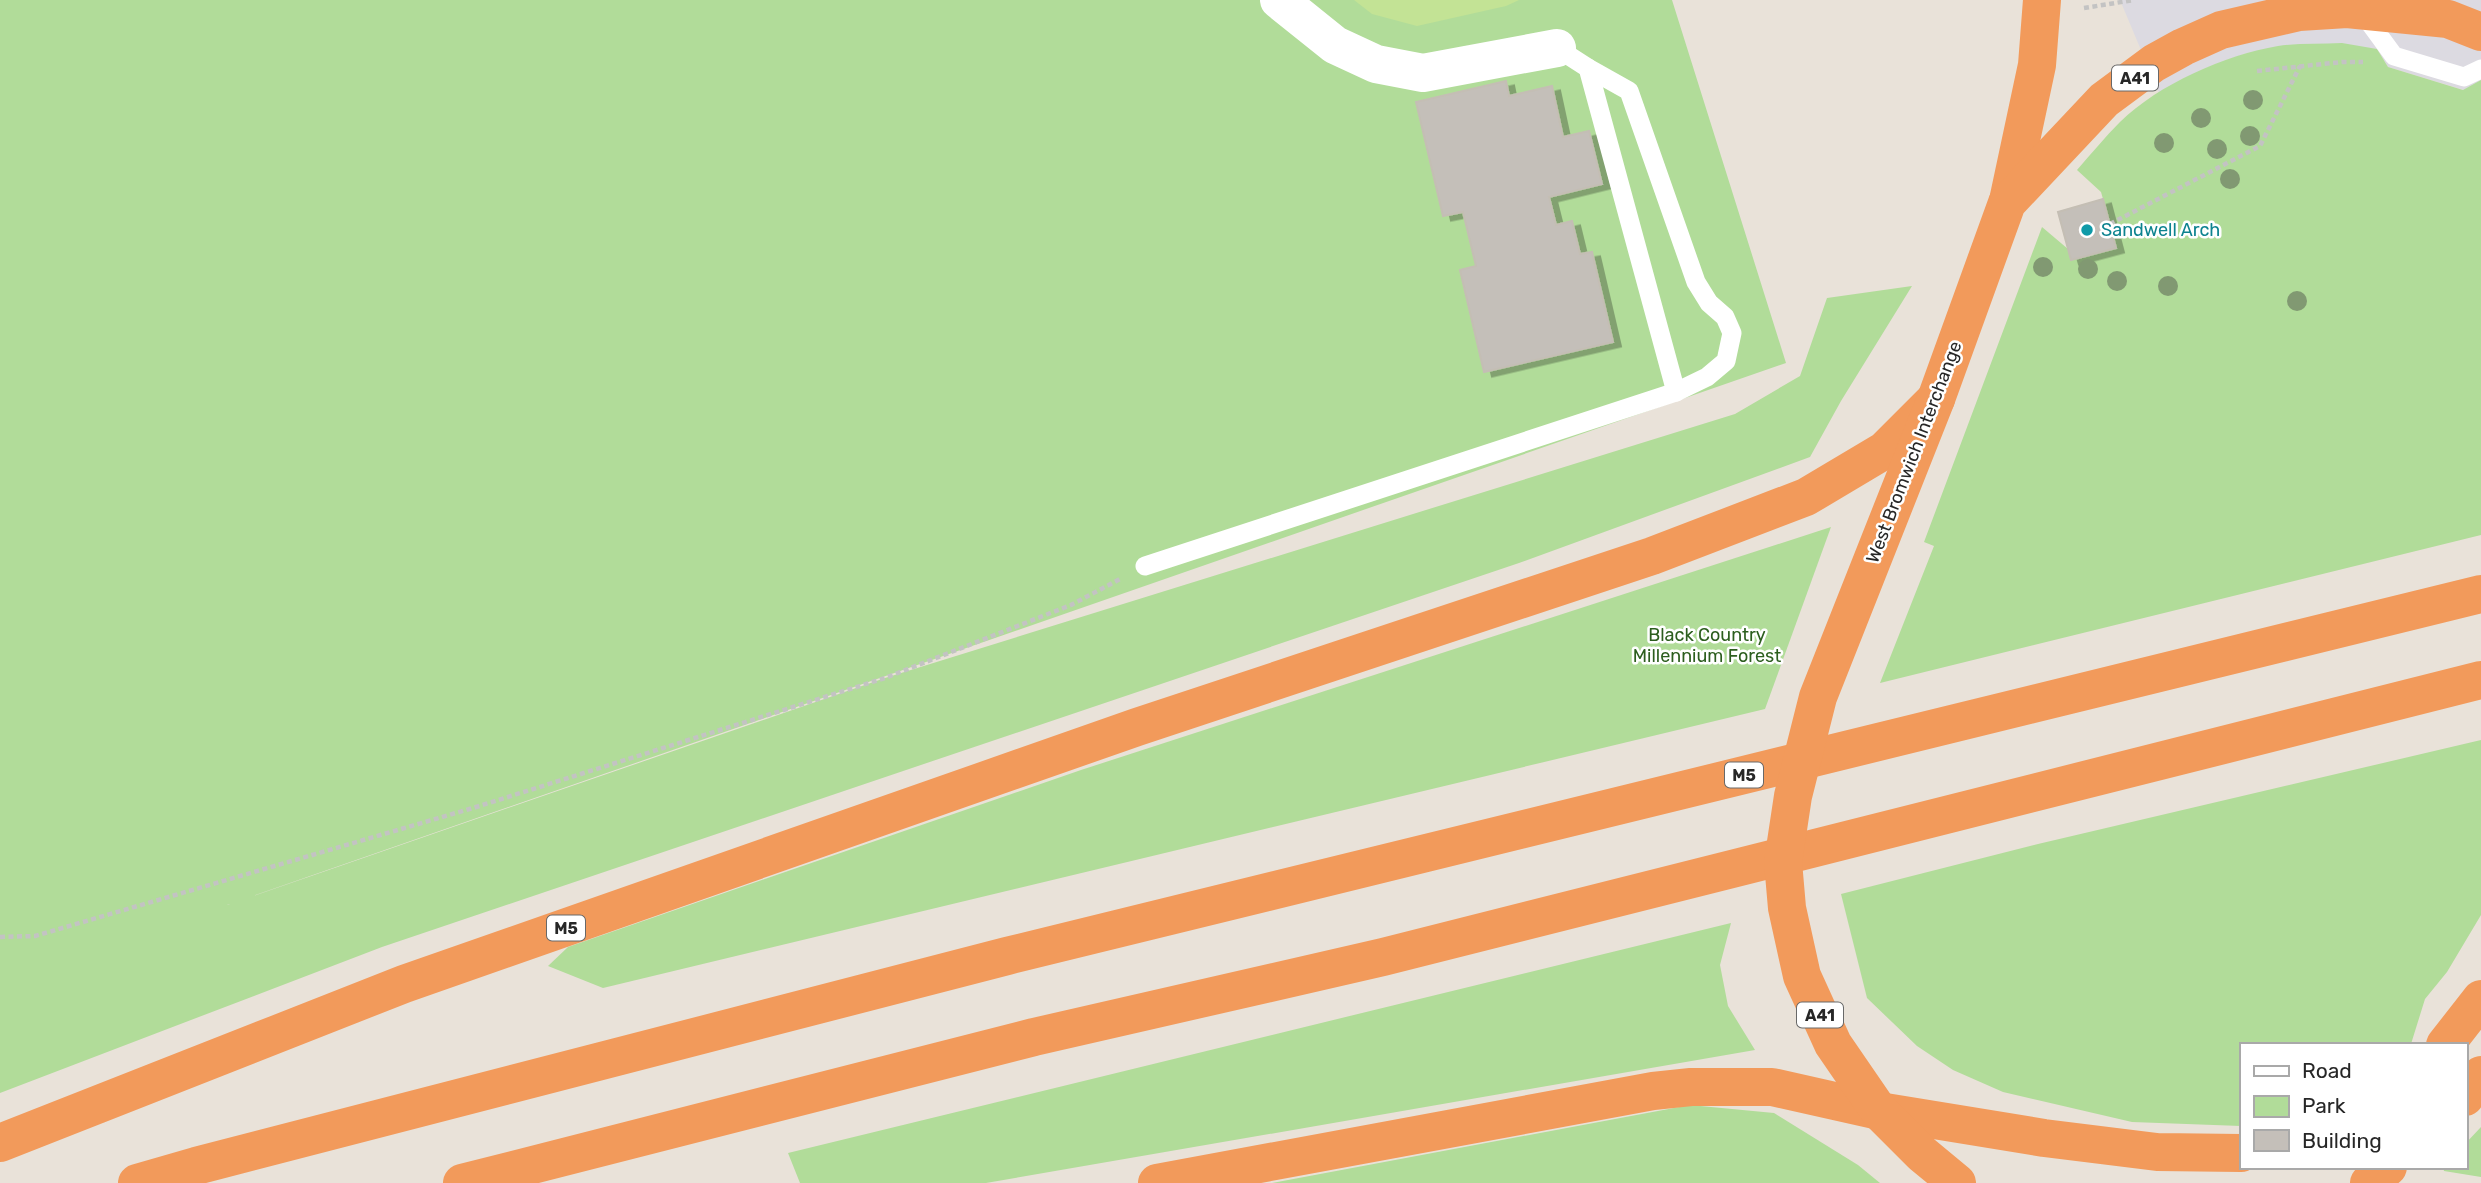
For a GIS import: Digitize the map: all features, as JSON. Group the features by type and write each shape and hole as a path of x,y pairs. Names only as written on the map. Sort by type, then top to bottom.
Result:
{"highway":[{"name":"A41","path":"2007,203 2037,65 2042,0"},
{"name":"A41","path":"2262,0 2299,12"},
{"name":"West Bromwich Interchange","path":"1957,1183 1922,1154 1879,1111 1833,1044 1802,976 1787,908 1783,862 1793,796 1818,697 1936,399 2007,203 2104,100 2154,64 2221,30 2299,12 2347,9 2448,19 2481,32"},
{"name":"M5","path":"0,1143 417,979 1137,727 1626,564 1729,526 1805,496 1885,450 1936,399"},
{"name":"M5","path":"137,1183 1007,956 2481,594"},
{"path":"462,1183 1034,1037 1383,957 2481,680"},
{"path":"2447,1043 2481,999"},
{"path":"2467,1094 2481,1075"},
{"path":"1157,1183 1654,1091 1691,1087 1772,1087 1879,1111 2044,1138 2157,1152 2240,1153"},
{"path":"2369,1183 2386,1169"}],"street":[{"path":"1279,0 1335,45 1376,64 1423,73 1572,58"}],"lane":[{"path":"2361,10 2394,56 2464,77 2481,69"},
{"path":"1572,58 1676,392"},
{"path":"1145,566 1676,392 1707,377 1726,361 1732,333 1726,317 1709,303 1696,282 1629,90 1572,58"}],"path":[{"path":"2084,8 2134,0"},
{"path":"2257,71 2342,62 2385,62 2394,56"},
{"path":"2109,224 2260,146 2300,66"},
{"path":"0,937 35,936 460,812 885,678 1071,605 1145,566"}],"shaded area":[{"path":"2120,0 2481,0 2481,80 2464,90 2388,67 2377,49 2306,44 2247,53 2213,65 2159,93"}],"green space":[{"path":"0,0 1672,0 1786,363 227,905 885,678 1735,414 1800,376 1827,298 1912,286 1810,457 1519,563 382,947 0,1093"},
{"path":"1354,0 1519,0 1506,6 1417,26 1372,14"},
{"path":"2342,43 2377,49 2388,67 2463,90 2481,80 2481,535 1880,683 1934,546 1924,542 2042,227 2068,249 2071,260 2103,199 2101,192 2077,170 2114,128 2136,108 2194,73 2258,50 2302,44"},
{"name":"Black Country Millennium Forest","path":"1831,527 1765,709 603,988 548,966 568,947 1081,770"},
{"path":"2481,740 2481,915 2447,972 2425,999 2411,1043 2240,1043 2240,1126 2132,1122 2003,1092 1953,1070 1917,1046 1867,998 1841,894 2038,844"},
{"path":"1731,923 1720,965 1728,1006 1755,1050 986,1183 800,1183 788,1153"},
{"path":"1690,1105 1774,1113 1858,1165 1880,1183 1272,1183"},
{"path":"2481,1127 2481,1177 2444,1171 2467,1169 2467,1142"}],"building":[{"path":"1506,81 1509,96 1552,86 1563,137 1589,131 1602,184 1549,197 1556,225 1572,221 1580,254 1592,252 1613,342 1484,372 1460,270 1476,266 1463,212 1443,216 1416,102"},
{"name":"Sandwell Arch","path":"2103,199 2116,248 2071,260 2058,212"}],"place":[{"name":"Sandwell Arch","path":"2087,230"}]}
